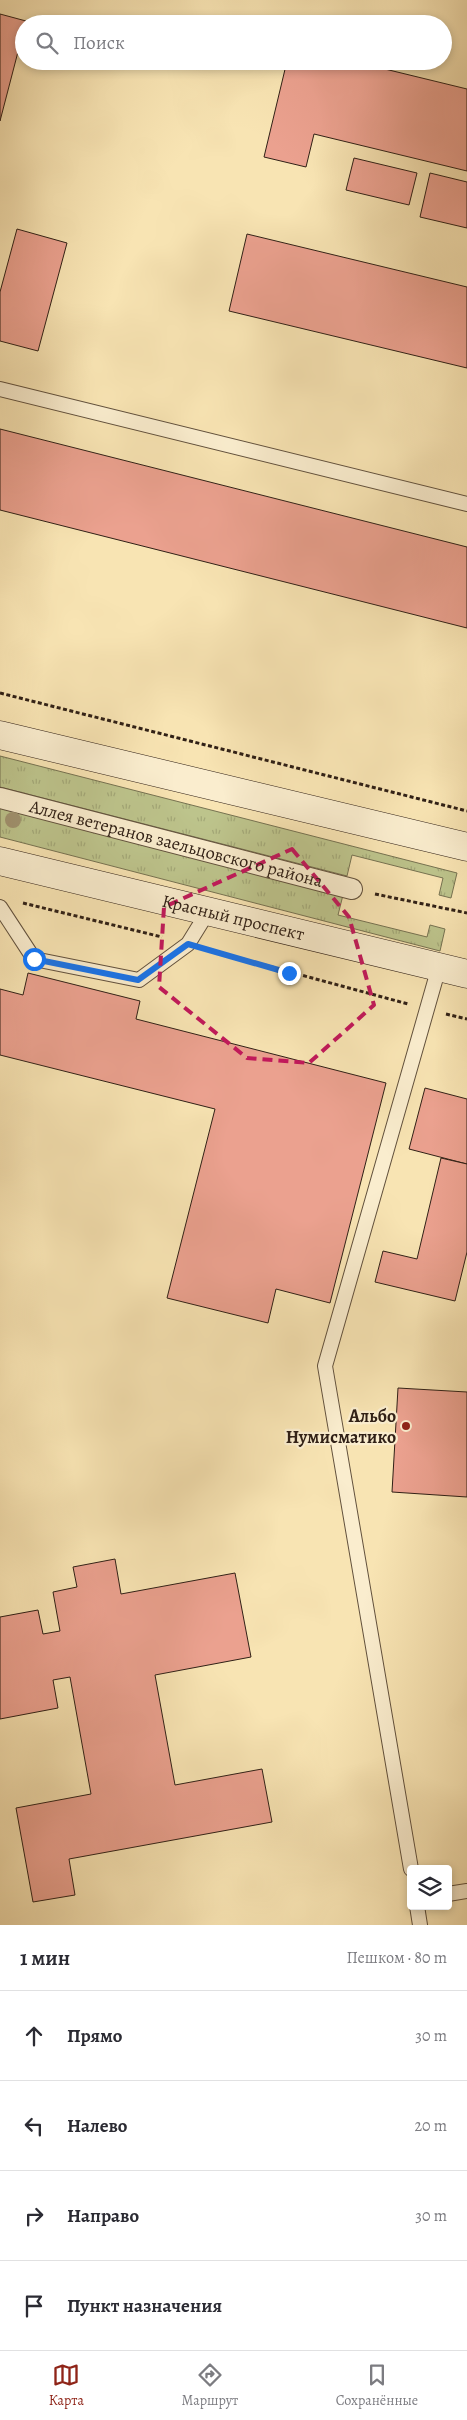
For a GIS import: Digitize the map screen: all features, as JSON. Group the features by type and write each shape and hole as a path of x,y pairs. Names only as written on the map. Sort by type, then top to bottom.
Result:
{"main road":[{"path":"0,735 467,847"},
{"name":"Красный проспект","path":"0,861 209,910 467,974"},
{"path":"439,967 467,959"}],"street":[{"name":"Аллея ветеранов заельцовского района","path":"0,798 352,889"}],"lane":[{"path":"0,389 467,504"},
{"path":"0,907 34,959 138,980 188,944 209,910"},
{"path":"410,1865 325,1366 439,967"},
{"path":"452,1893 467,1891"},
{"path":"418,1910 420,1925"}],"path":[{"path":"0,693 467,811"},
{"path":"352,889 467,913"},
{"path":"19,902 188,944 289,973 467,1019"}],"highlighted area":[{"path":"292,849 349,917 374,1005 309,1063 247,1058 159,987 164,907"}],"green space":[{"path":"0,756 457,873 451,898 439,895 443,878 352,855 347,876 0,787"},
{"path":"0,806 343,895 338,915 427,937 430,925 445,929 440,951 0,837"}],"building":[{"path":"0,14 15,18 15,63 0,121"},
{"path":"285,70 389,70 467,89 467,171 314,134 306,167 264,157"},
{"path":"354,158 417,173 409,205 346,190"},
{"path":"430,173 467,182 467,228 420,217"},
{"path":"17,229 67,243 38,351 0,341 0,292"},
{"path":"247,234 467,287 467,368 229,311"},
{"path":"0,429 467,547 467,628 0,510"},
{"path":"28,973 140,1001 136,1019 386,1083 330,1303 276,1289 268,1323 167,1298 215,1109 0,1055 0,989 23,995"},
{"path":"425,1088 467,1099 467,1164 409,1149"},
{"path":"441,1158 467,1164 467,1252 455,1301 375,1282 383,1251 417,1259"},
{"path":"398,1388 467,1392 467,1497 392,1492"},
{"path":"115,1559 121,1594 235,1573 251,1657 155,1675 175,1785 262,1769 272,1822 69,1859 75,1895 33,1902 16,1808 91,1794 70,1677 53,1680 58,1708 0,1719 0,1617 38,1610 43,1634 60,1631 53,1592 77,1587 73,1567"}],"place":[{"name":"Альбо Нумисматико","path":"406,1426"}],"route":[{"path":"34,959 138,980 188,944 289,973"}]}
